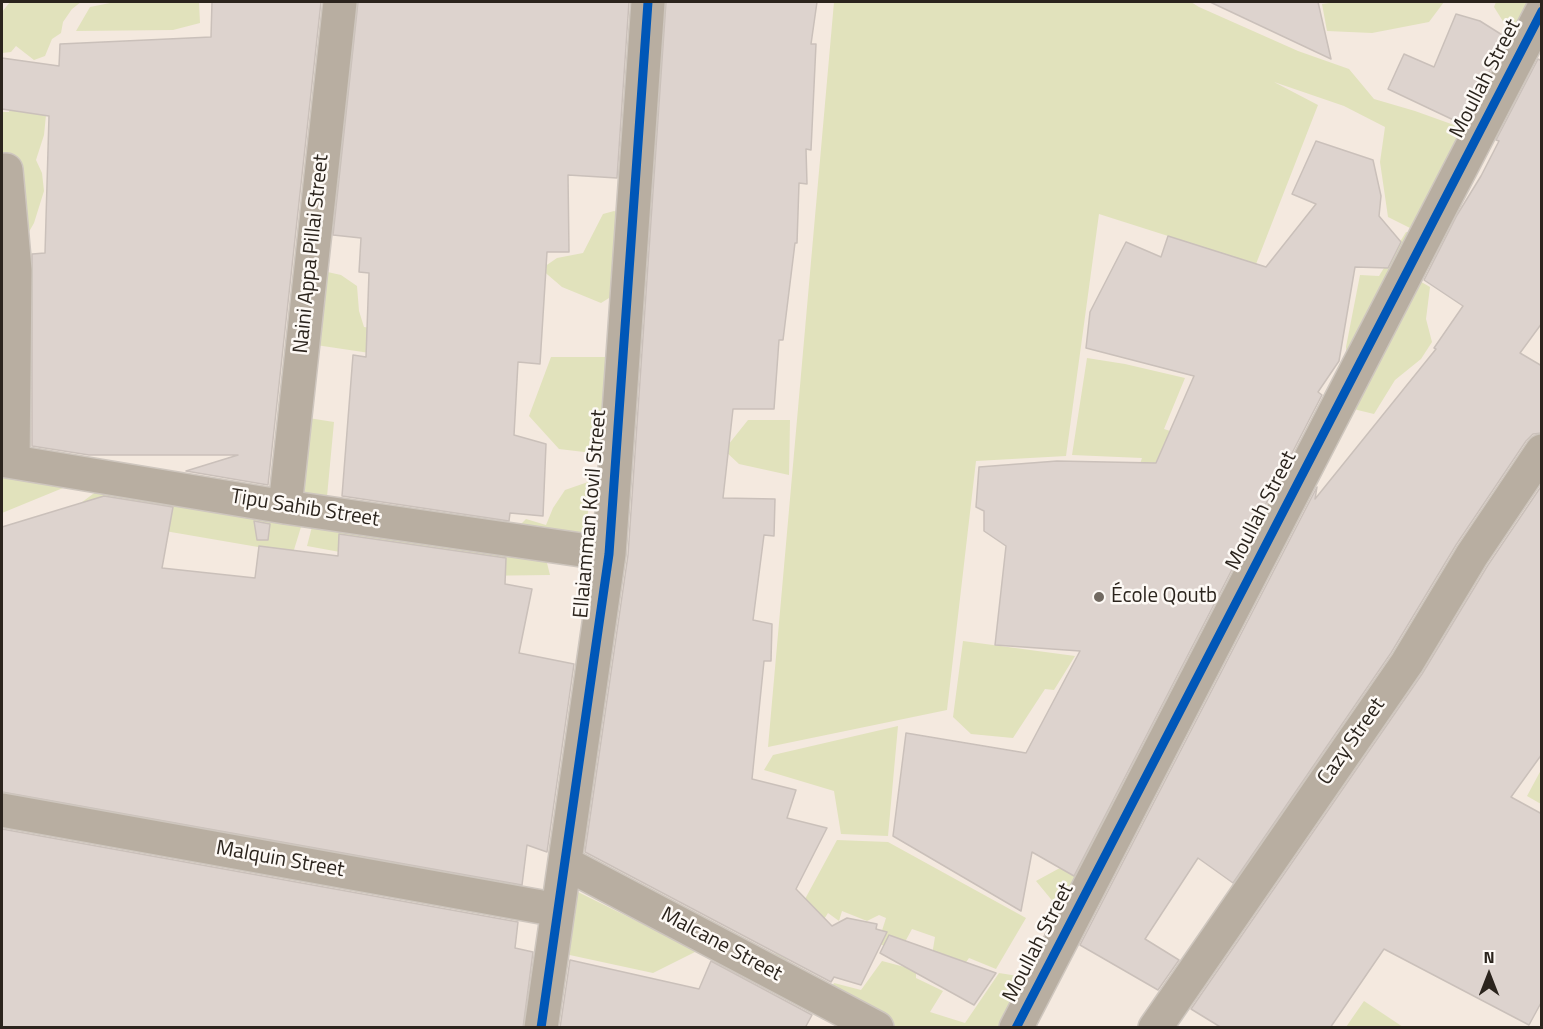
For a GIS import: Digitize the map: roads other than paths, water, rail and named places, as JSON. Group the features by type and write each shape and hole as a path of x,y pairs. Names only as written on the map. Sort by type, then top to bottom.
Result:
{"street":[{"name":"Naini Appa Pillai Street","path":"285,507 340,2"},
{"name":"Ellaiamman Kovil Street","path":"541,1028 609,554 648,2"},
{"name":"Moullah Street","path":"1016,1028 1542,11"},
{"path":"6,170 15,270 7,461"},
{"name":"Cazy Street","path":"1155,1028 1407,663 1472,555 1542,451"},
{"name":"Tipu Sahib Street","path":"7,461 285,507 609,554"},
{"name":"Malquin Street","path":"2,810 558,910"},
{"name":"Malcane Street","path":"565,863 877,1028"}],"place":[{"name":"École Qoutb","path":"1099,597"}]}
